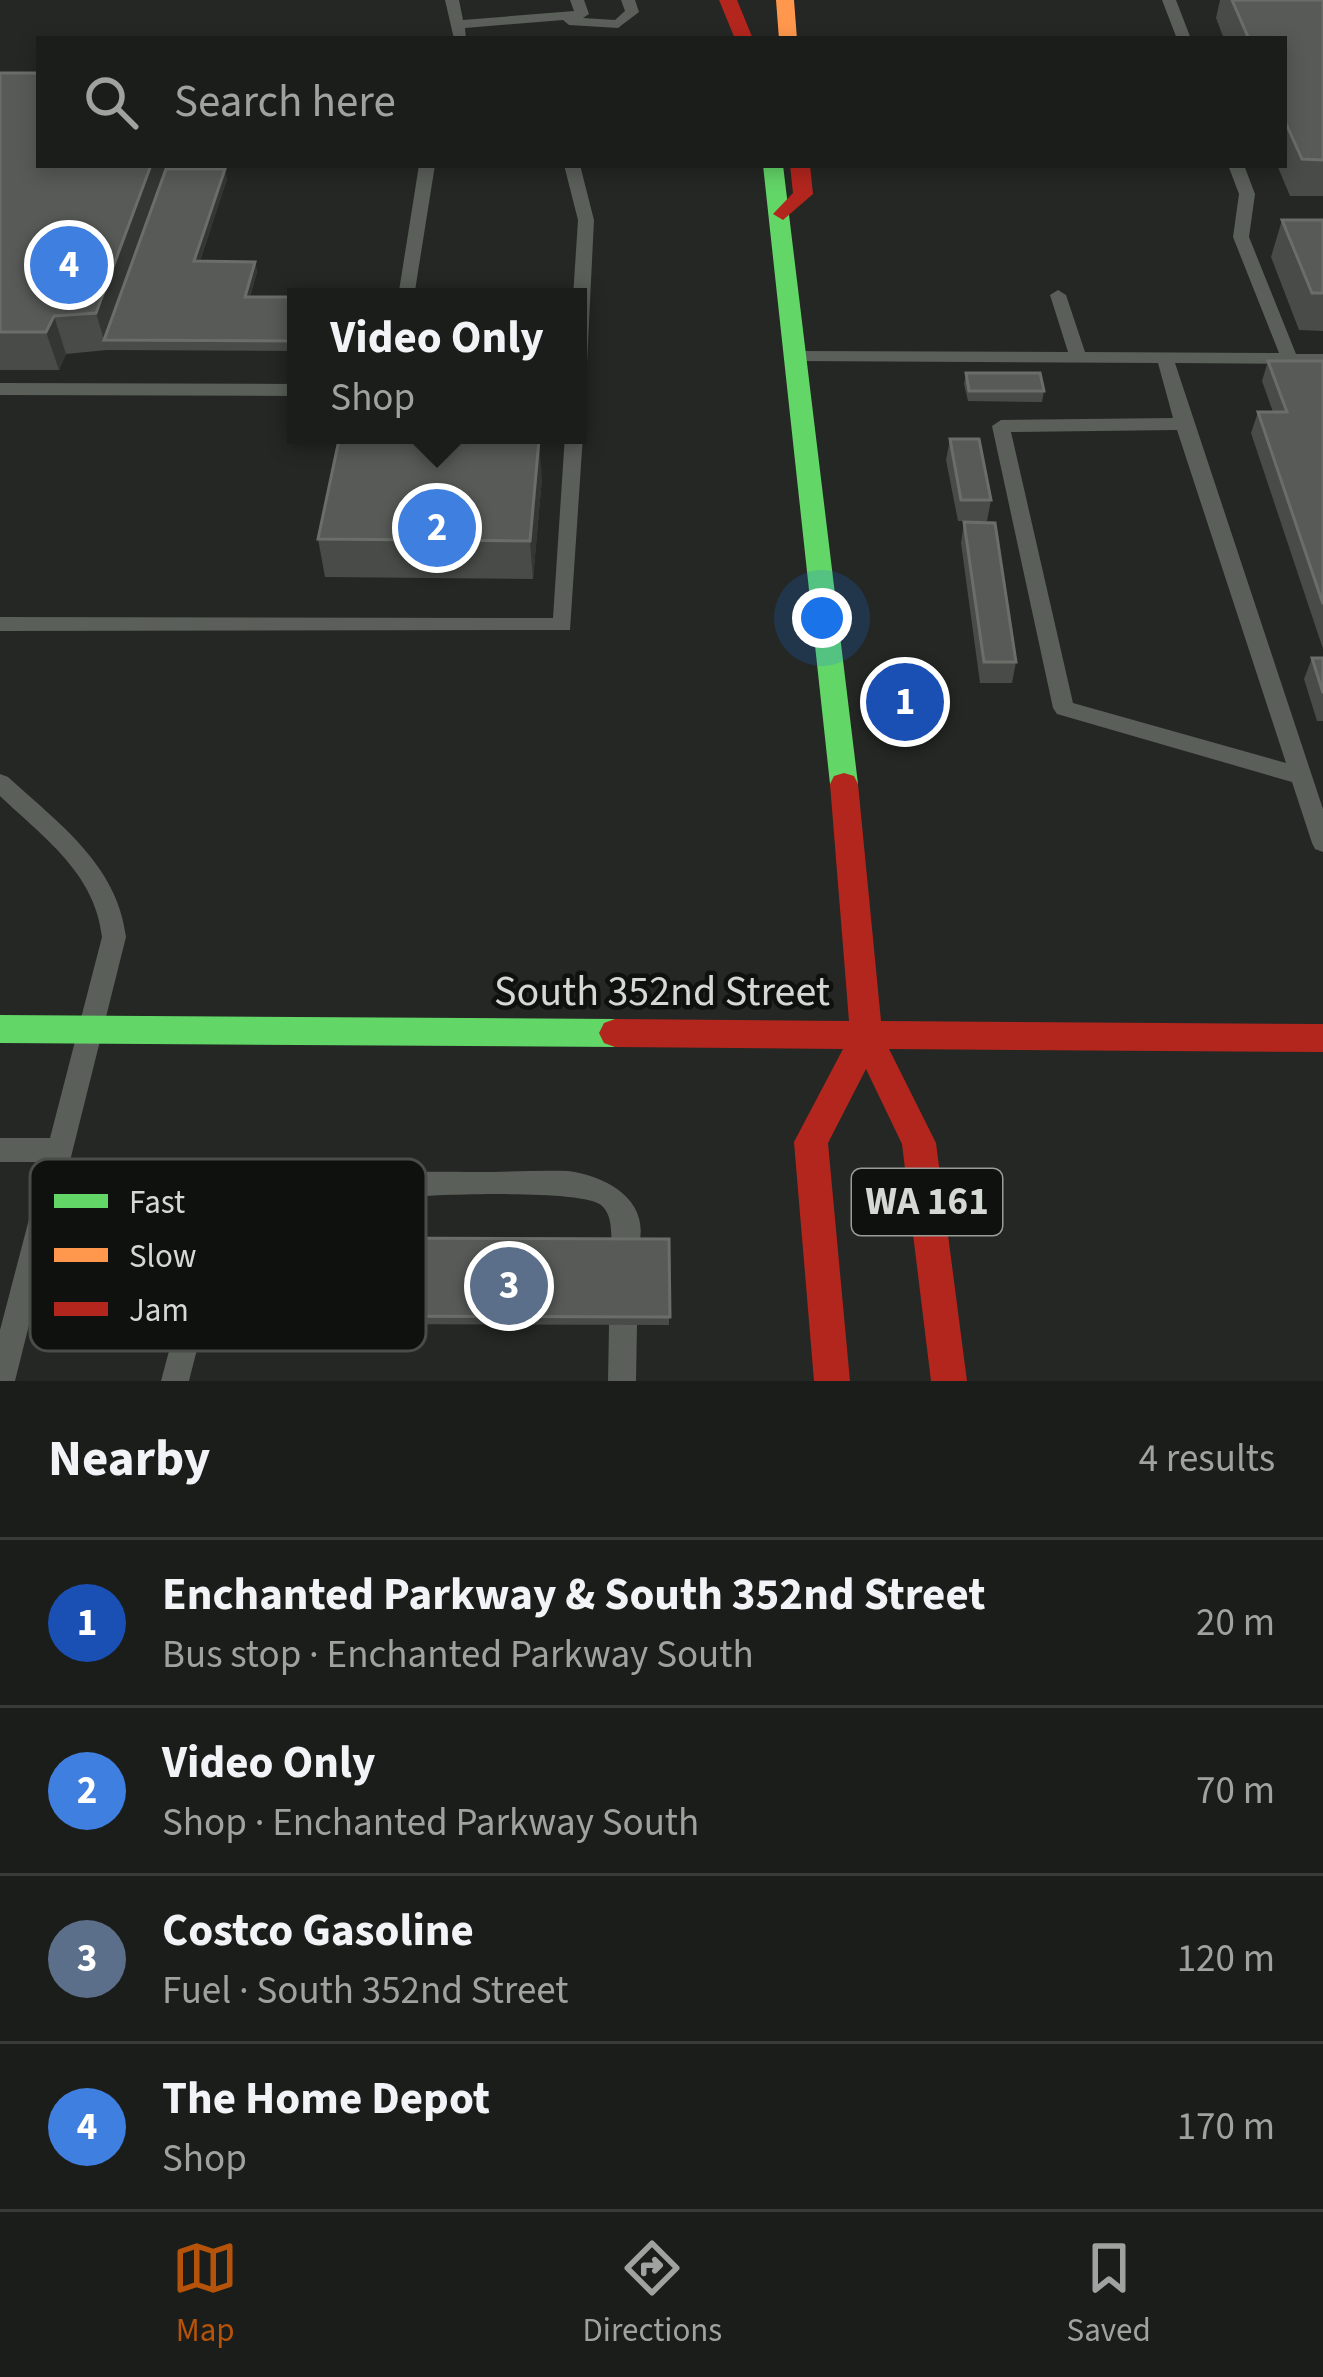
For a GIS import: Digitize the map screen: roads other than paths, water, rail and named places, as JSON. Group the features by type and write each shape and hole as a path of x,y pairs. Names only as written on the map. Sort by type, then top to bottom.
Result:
{"main road":[{"path":"728,0 743,36"},
{"path":"784,0 788,36"},
{"name":"WA 161","path":"774,168 783,214 842,761 866,1036 920,1143 949,1381"},
{"path":"783,214 802,194 800,168"},
{"name":"South 352nd Street","path":"0,1029 1323,1038"},
{"name":"WA 161","path":"832,1381 811,1142 866,1036"}],"lane":[{"path":"452,0 458,32 582,14 578,0"},
{"path":"545,17 618,24 632,12 628,0"},
{"path":"1168,0 1183,36"},
{"path":"407,288 427,168"},
{"path":"573,168 586,220 582,288"},
{"path":"1237,168 1247,194 1241,237 1289,358"},
{"path":"1058,296 1078,358"},
{"path":"797,356 1323,359"},
{"path":"1165,358 1323,843"},
{"path":"0,389 287,390"},
{"path":"1184,424 1001,425 1064,708 1301,776"},
{"path":"0,624 563,626 573,444"},
{"path":"0,783 76,856 105,891 115,914 114,937 58,1159"},
{"path":"0,1150 60,1150"},
{"path":"426,1184 597,1188 612,1197 624,1219 625,1247"},
{"path":"1,1381 30,1267"},
{"path":"622,1381 623,1325"},
{"path":"175,1381 181,1351"}],"place":[{"name":"The Home Depot","path":"69,265"},
{"name":"Video Only","path":"437,528"},
{"name":"Enchanted Parkway & South 352nd Street","path":"905,702"},
{"name":"Costco Gasoline","path":"509,1286"}]}
